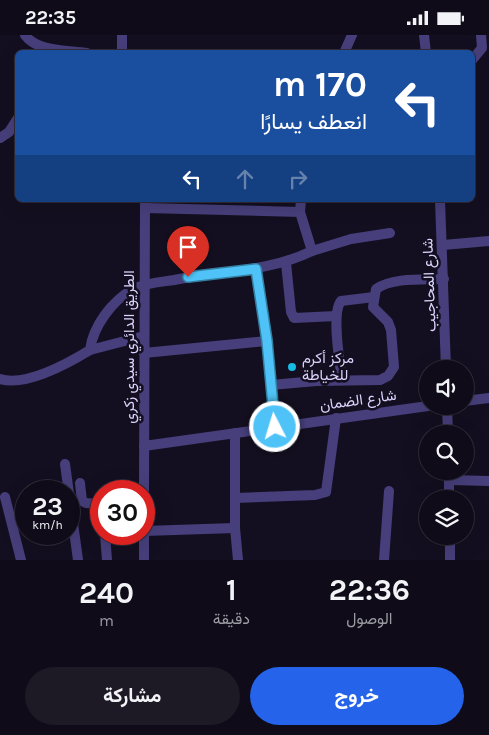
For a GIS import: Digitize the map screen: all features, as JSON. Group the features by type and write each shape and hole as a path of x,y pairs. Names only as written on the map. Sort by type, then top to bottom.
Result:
{"street":[{"path":"25,35 30,42 38,45 69,50"},
{"path":"122,35 122,50"},
{"path":"345,50 352,35"},
{"path":"424,35 426,50"},
{"path":"475,56 482,48 482,35"},
{"path":"0,138 9,132 15,123"},
{"path":"301,202 300,212 312,251"},
{"name":"شارع المحاجيب","path":"440,202 446,360"},
{"path":"145,204 300,212"},
{"name":"الطريق الدائري سيدي زكري","path":"144,480 145,204"},
{"path":"90,350 92,336 100,320 131,290 188,277 256,269 286,263 312,251 351,239 390,233"},
{"path":"443,245 489,241"},
{"path":"286,263 291,312 294,318 336,316"},
{"path":"256,269 267,341 275,427"},
{"path":"271,385 342,380 380,381 388,376 394,367 391,330 388,322 373,307 376,289 384,284 444,279"},
{"path":"342,380 336,316 341,301 374,297"},
{"path":"0,379 14,382 27,379 71,361 90,350 144,335"},
{"path":"144,353 267,341"},
{"path":"474,400 489,398"},
{"name":"شارع الضمان","path":"144,446 419,406"},
{"path":"235,498 322,495 327,486 336,419"},
{"path":"234,433 235,528 238,560"},
{"path":"65,464 78,560"},
{"path":"474,479 489,481"},
{"path":"80,483 82,501 90,503"},
{"path":"384,560 389,491"},
{"path":"5,497 21,560"},
{"path":"155,532 235,528"},
{"path":"106,545 107,560"},
{"path":"144,545 144,560"},
{"path":"450,545 450,560"}],"place":[{"name":"مركز أكرم للخياطة","path":"292,367"}],"route":[{"path":"188,277 256,269 267,341 275,427"}]}
